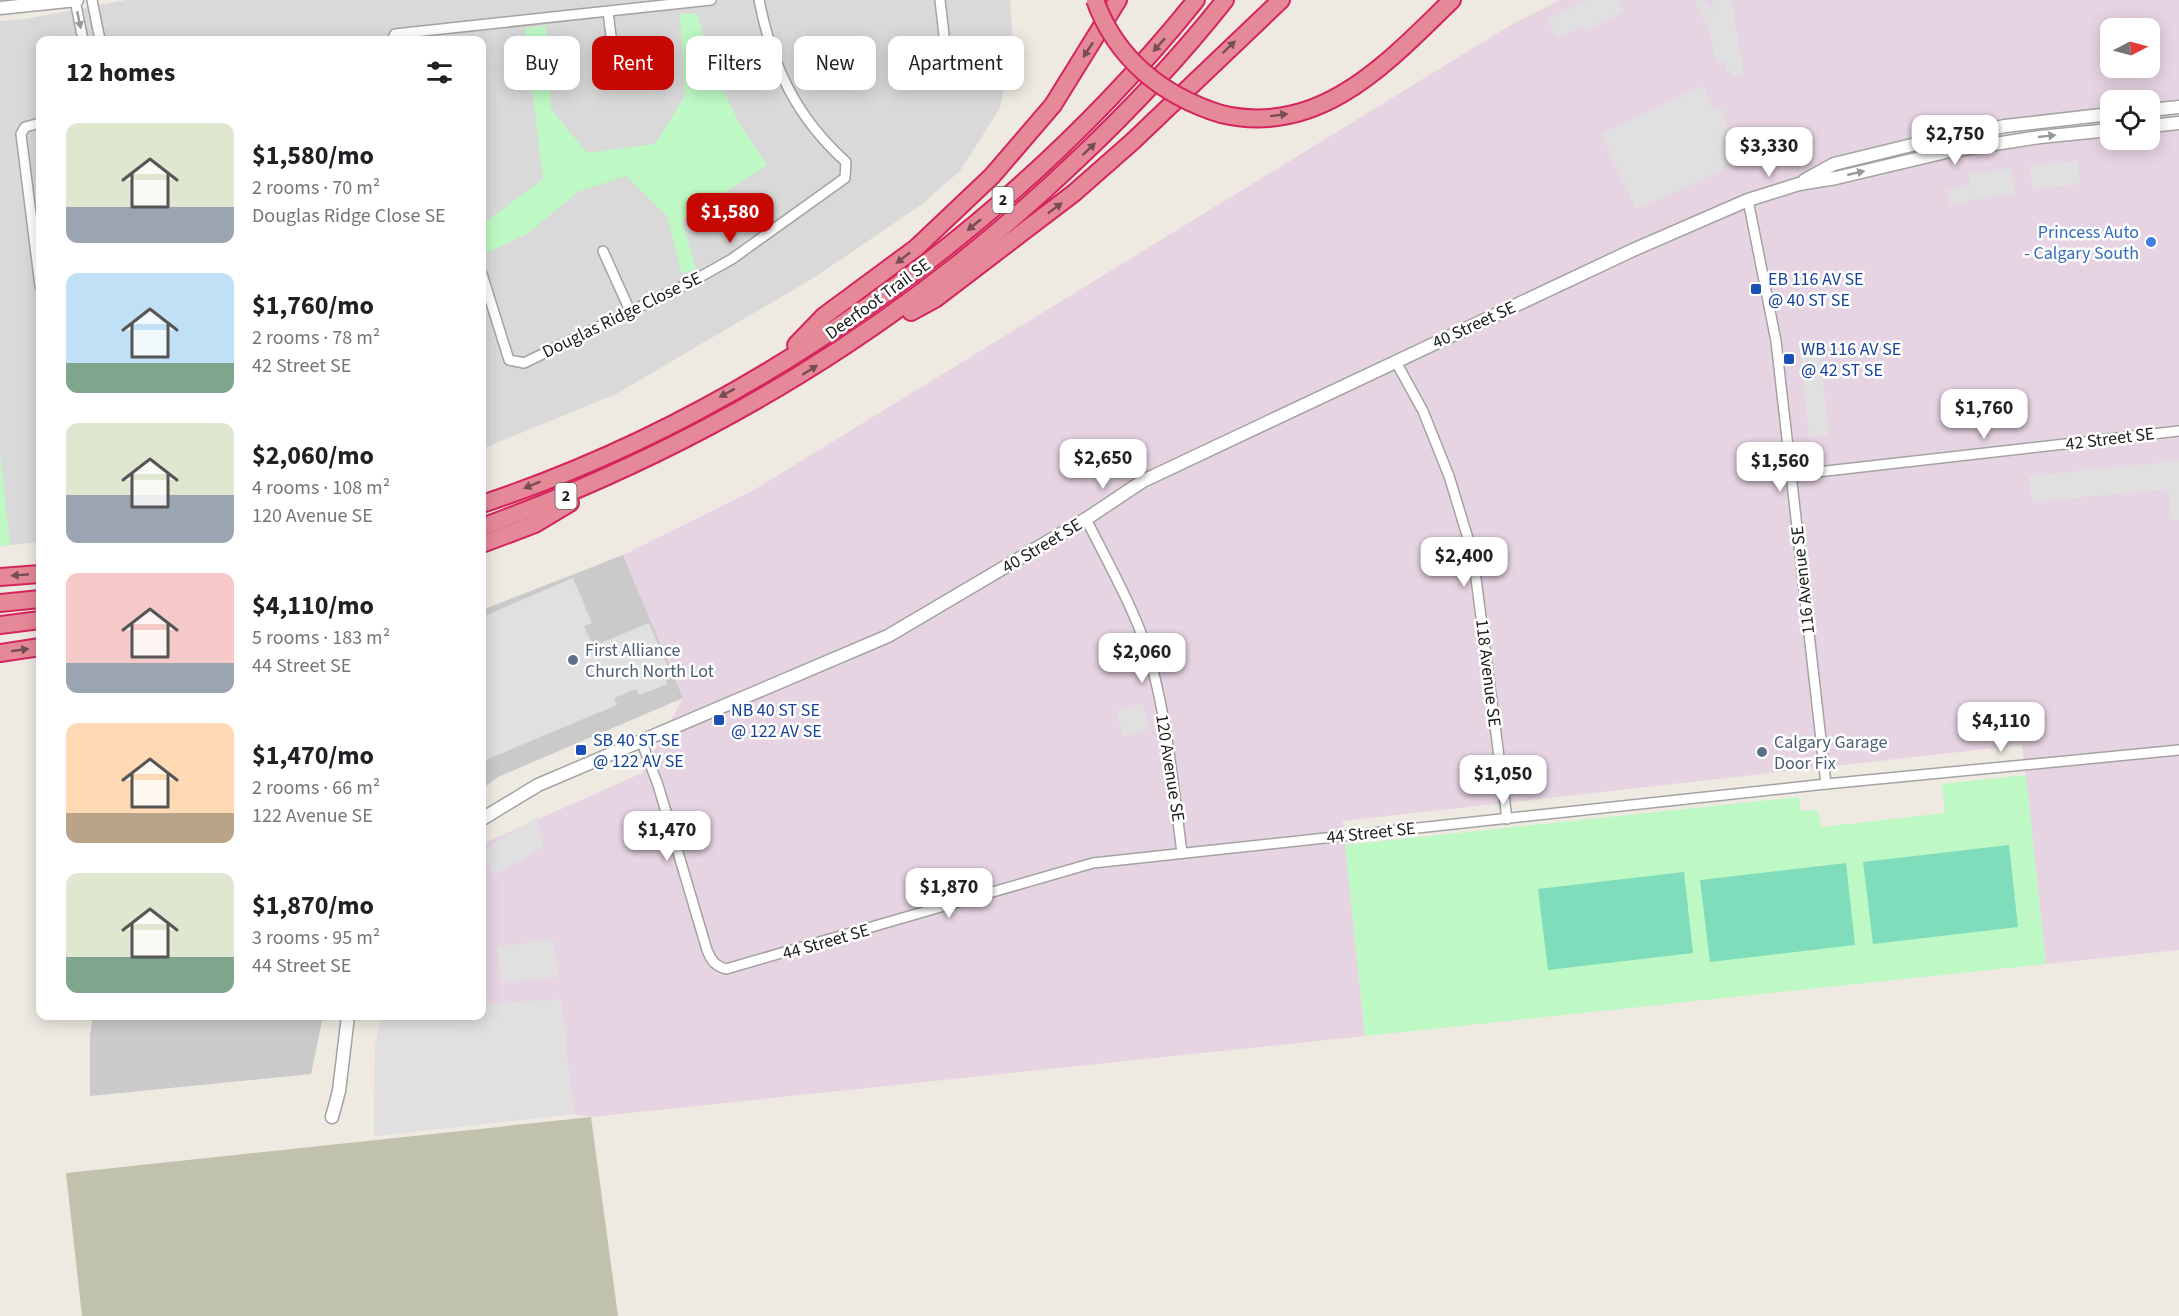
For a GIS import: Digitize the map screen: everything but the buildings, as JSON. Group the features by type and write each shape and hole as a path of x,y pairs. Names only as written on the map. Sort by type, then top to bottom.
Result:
{"highway":[{"path":"1095,0 1119,45 1143,72 1182,100 1221,114 1255,118 1307,111 1340,96 1384,66 1452,0"},
{"path":"778,363 824,316 916,248 992,176 1053,105 1118,0"},
{"name":"Deerfoot Trail SE","path":"486,502 585,464 638,440 778,363 880,297 968,230 1015,190 1134,74 1196,0"},
{"name":"Deerfoot Trail SE","path":"486,526 559,499 648,459 746,408 849,345 931,286 1031,205 1115,124 1165,71 1225,0"},
{"path":"849,345 935,298 1074,193 1132,142 1281,0"},
{"path":"486,542 535,524 648,459"},
{"path":"0,577 36,574"},
{"path":"0,603 36,599"},
{"path":"0,625 36,620"},
{"path":"0,653 36,648"}],"street":[{"path":"0,8 75,0 82,36"},
{"path":"92,0 99,36"},
{"path":"394,36 395,34 711,0"},
{"name":"Douglas Ridge Close SE","path":"486,287 509,360 524,363 631,314 732,259 845,178 846,162 822,141 791,97 766,37 759,0"},
{"path":"940,0 944,36"},
{"path":"608,12 611,36"},
{"path":"2160,109 2179,107"},
{"name":"40 Street SE","path":"1799,184 1834,164 1920,143 2005,126 2100,115"},
{"path":"2160,125 2179,123"},
{"path":"36,124 25,126 21,134 36,254"},
{"name":"40 Street SE","path":"486,817 538,785 888,636 1086,519 1143,481 1632,251 1748,200 1799,184 1836,178 1950,151 2040,137 2100,131"},
{"name":"116 Avenue SE","path":"1748,200 1776,341 1826,784"},
{"path":"603,251 631,314"},
{"name":"118 Avenue SE","path":"1396,362 1423,411 1445,465 1473,555 1507,819"},
{"name":"42 Street SE","path":"1791,475 2179,431"},
{"name":"120 Avenue SE","path":"1086,519 1120,585 1152,665 1169,753 1182,852"},
{"name":"44 Street SE","path":"640,740 658,785 707,950 711,960 719,967 739,967 1093,863 1826,784 2179,750"},
{"path":"332,1117 339,1091 348,1020"}],"shaded area":[{"path":"126,0 1010,0 1013,36 888,36 888,90 1003,90 1000,108 960,171 921,205 815,277 616,394 486,447 486,36 36,36 36,542 0,546 0,21 25,19"},
{"path":"1560,0 2179,0 2179,950 2046,964 2022,745 1343,821 1365,1036 591,1117 574,1114 374,1136 375,1047 381,1020 486,1020 486,842 642,773 683,698 623,555 754,490 1509,26"},
{"path":"1587,0 1618,0 1624,11 1586,30 1583,26 1557,39 1547,20"},
{"path":"1697,0 1703,0 1714,12 1712,0 1731,0 1744,74 1733,76 1732,70 1726,71 1725,62 1716,63 1709,29 1695,3"},
{"path":"1703,86 1713,110 1723,109 1732,165 1723,166 1723,170 1636,209 1601,134"},
{"path":"2077,161 2080,184 2032,189 2030,166"},
{"path":"2012,168 2014,193 1950,204 1948,190 1970,184 1968,175"},
{"path":"1820,351 1829,435 1809,437 1800,353"},
{"path":"2179,461 2179,520 2172,521 2168,489 2032,502 2029,476"},
{"name":"First Alliance Church North Lot","path":"623,555 683,698 498,777 486,786 486,608"},
{"name":"First Alliance Church North Lot","path":"573,578 592,623 584,626 593,646 649,623 671,674 664,677 667,684 640,695 636,689 614,698 617,705 486,760 486,615"},
{"path":"1142,704 1149,729 1123,736 1116,711"},
{"path":"537,817 543,847 495,875 486,858 486,849"},
{"path":"554,940 558,977 501,982 497,946"},
{"path":"486,984 488,1004 561,999 574,1114 374,1136 375,1047 381,1020 486,1020"},
{"path":"92,1020 322,1020 311,1074 90,1096 90,1035"},
{"path":"591,1117 618,1316 82,1316 66,1173"}],"green space":[{"path":"697,13 704,36 686,36 686,90 723,90 739,123 767,165 682,220 696,269 682,274 667,216 626,176 578,192 527,234 486,253 486,222 543,179 532,90 550,90 551,109 587,153 655,144 685,96 680,14"},
{"path":"546,26 547,36 526,36 525,28"},
{"path":"0,452 10,545 0,546"},
{"path":"2026,775 2046,964 1365,1036 1345,845 1799,797 1801,811 1817,810 1822,827 1945,813 1942,784"},
{"path":"2009,845 2018,927 1873,944 1863,862"},
{"path":"1846,863 1855,945 1710,962 1700,880"},
{"path":"1684,872 1693,953 1548,970 1538,889"}],"place":[{"name":"Princess Auto - Calgary South","path":"2151,242"},
{"name":"EB 116 AV SE @ 40 ST SE","path":"1756,289"},
{"name":"WB 116 AV SE @ 42 ST SE","path":"1789,359"},
{"name":"First Alliance Church North Lot","path":"573,660"},
{"name":"NB 40 ST SE @ 122 AV SE","path":"719,720"},
{"name":"SB 40 ST SE @ 122 AV SE","path":"581,750"},
{"name":"Calgary Garage Door Fix","path":"1762,752"}]}
